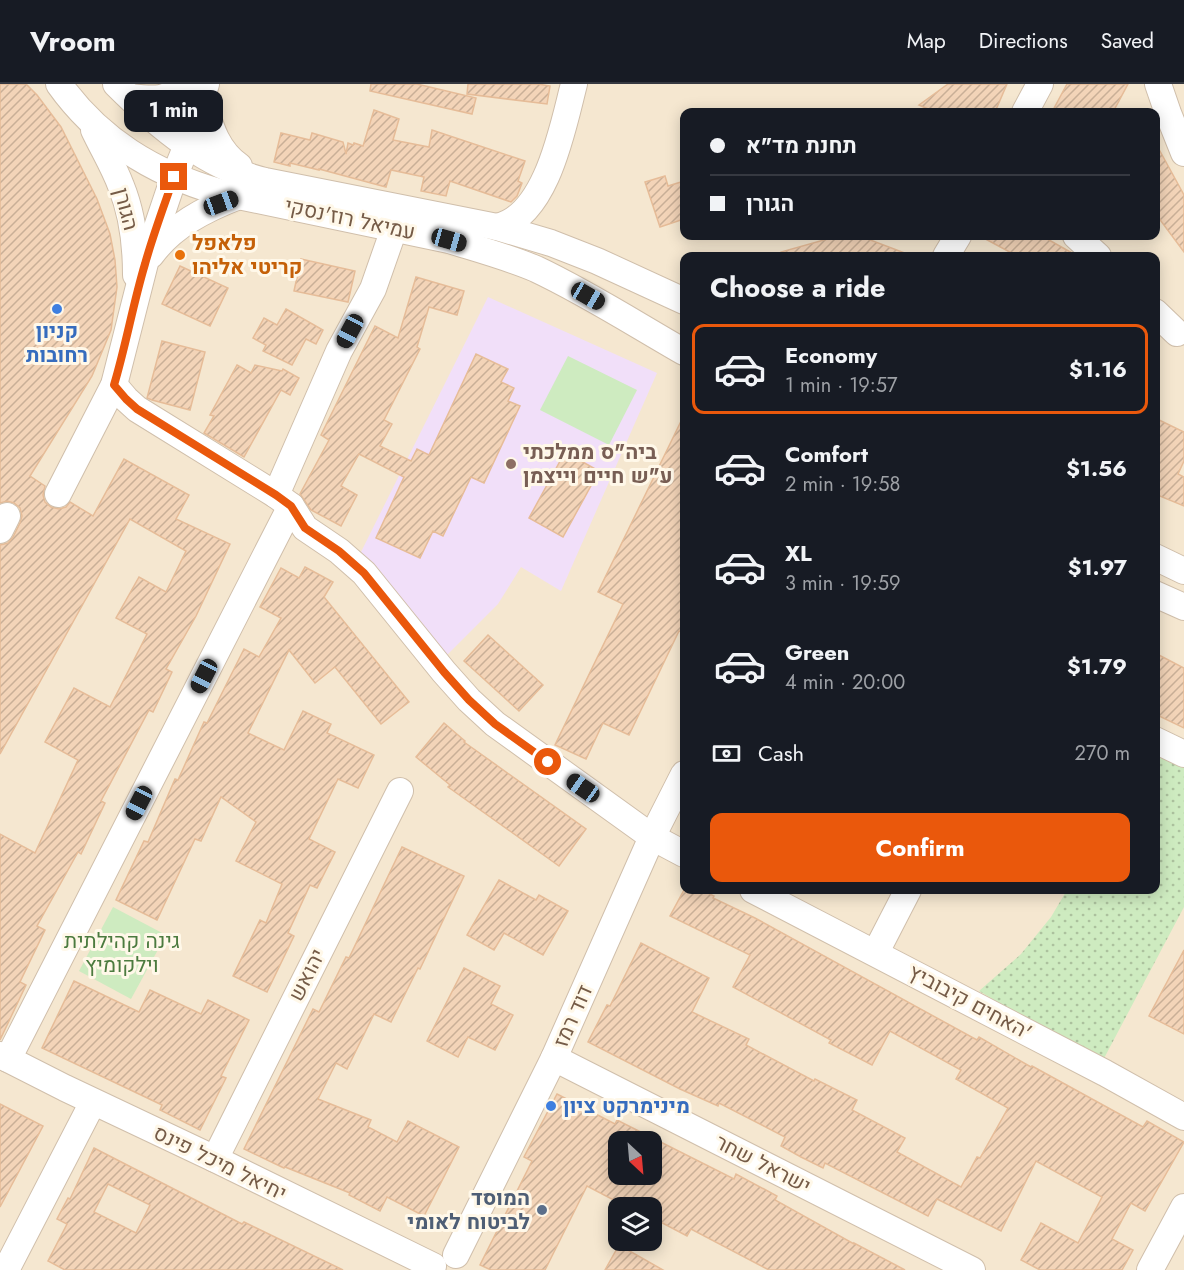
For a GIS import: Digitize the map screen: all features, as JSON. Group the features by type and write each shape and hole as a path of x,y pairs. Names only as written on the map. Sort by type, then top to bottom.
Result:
{"street":[{"path":"59,84 90,122"},
{"path":"497,227 509,224 516,219 536,197 553,162 574,84"},
{"path":"1027,108 1040,84"},
{"path":"1158,84 1184,153"},
{"path":"124,88 148,99 170,96 197,88 213,134 224,153 245,170 265,181"},
{"name":"עמיאל רוז'נסקי","path":"124,88 146,114 179,139 238,173 265,181 497,227 551,243 597,261 680,299"},
{"name":"הגורן","path":"58,494 114,385 145,263 174,177 179,139 197,88"},
{"name":"עמיאל רוז'נסקי","path":"90,122 124,150 174,177 196,185 394,230 449,240 533,268 588,296 680,350"},
{"name":"הגורן","path":"90,122 125,196 135,245 134,302"},
{"path":"145,263 166,238 183,224 206,210 239,196"},
{"path":"536,197 537,222 551,243"},
{"path":"4,1057 284,500 339,351 373,289 394,230"},
{"path":"1080,240 1094,252"},
{"path":"1160,317 1177,333"},
{"path":"114,385 143,414 284,500 305,528 339,551 364,573 444,672 495,724 652,837 680,852"},
{"path":"1160,559 1184,571"},
{"path":"1160,596 1184,607"},
{"path":"1160,742 1184,754"},
{"name":"דוד רמז","path":"464,1262 652,837 680,782"},
{"name":"יהואש","path":"215,1159 400,791"},
{"name":"האחים קיבוביץ'","path":"761,894 1105,1073 1184,1118"},
{"path":"876,952 906,894"},
{"name":"יחיאל מיכל פינס","path":"4,1057 215,1159 432,1268"},
{"name":"ישראל שחר","path":"554,1058 972,1270"},
{"path":"6,1270 93,1102"},
{"path":"1150,1270 1184,1207"},
{"path":"432,1268 442,1256 449,1254 464,1262"}],"shaded area":[{"path":"0,84 1184,84 1184,1270 0,1270"},
{"name":"ביה\"ס ממלכתי ע\"ש חיים וייצמן","path":"488,297 657,373 561,591 521,567 498,604 443,659 359,556"}],"green space":[{"path":"568,356 637,390 609,445 540,410"},
{"path":"1160,750 1184,762 1184,907 1101,1064 979,991 1021,954 1051,917 1065,894 1160,894"},
{"name":"גינה קהילתית וילקומיץ","path":"113,907 166,935 131,999 79,971"}],"building":[{"path":"0,84 26,84 61,127 97,199 110,234 115,260 117,287 111,330 92,376 30,476 45,486 43,495 45,502 51,507 59,509 66,507 70,502 93,516 124,459 189,495 176,519 230,544 196,616 166,669 172,672 153,712 149,710 101,801 105,803 81,854 78,852 37,926 45,930 20,982 26,985 0,1040 0,834 35,853 78,760 45,742 74,688 110,707 147,634 116,618 139,577 166,592 186,551 130,519 0,754 0,545 8,543 13,537 22,516 20,508 14,503 7,501 0,503"},
{"path":"371,84 417,84 476,98 472,114 370,91"},
{"path":"468,84 550,86 547,104 467,94"},
{"path":"948,84 1007,84 997,108 926,108 919,105"},
{"path":"1067,84 1128,84 1115,108 1054,108"},
{"path":"374,110 399,119 393,140 429,147 432,130 525,161 518,181 522,183 517,196 511,202 450,181 446,196 421,191 424,177 391,170 386,187 319,169 274,162 281,133 310,140 312,133 343,142 346,154 348,143 363,146"},
{"path":"1160,151 1184,195 1184,252 1160,220"},
{"path":"665,176 668,186 680,182 680,220 660,227 645,182"},
{"path":"824,240 870,240 902,252 781,252"},
{"path":"987,240 1049,240 1070,252 1010,252"},
{"path":"301,259 355,271 348,302 294,291"},
{"path":"180,266 228,288 210,326 162,304"},
{"path":"416,277 464,291 457,315 429,307 417,347 420,349 384,420 392,424 380,446 411,461 417,449 429,455 476,354 508,369 501,382 514,388 508,401 520,406 484,483 471,477 443,536 433,531 420,558 376,538 404,477 359,454 341,486 357,495 341,526 311,510 300,494 329,440 321,435 375,326 398,338"},
{"path":"286,309 323,330 316,344 306,339 292,365 263,351 266,345 253,338 264,318 277,325"},
{"path":"162,341 205,352 190,410 147,398"},
{"path":"237,365 251,373 255,365 282,371 283,369 299,378 290,395 281,390 244,457 204,433 214,416 210,415"},
{"path":"1160,420 1184,432 1184,461 1178,474 1184,477 1184,506 1160,496"},
{"path":"680,423 680,631 629,735 603,723 586,759 555,745 623,604 598,592"},
{"path":"565,452 599,471 563,537 529,518"},
{"path":"305,567 333,582 324,597 409,702 381,724 335,667 315,683 289,650 248,733 284,750 303,711 331,724 327,733 374,755 358,788 338,779 309,839 335,852 317,888 310,885 288,933 294,936 267,992 233,976 260,920 266,923 282,884 236,861 256,822 221,797 201,841 195,839 157,920 116,900 144,841 148,842 175,779 178,780 204,722 207,723 244,649 259,657 281,618 260,607 281,568 299,578"},
{"path":"488,635 543,685 519,711 464,661"},
{"path":"1160,656 1184,668 1184,728 1160,716"},
{"path":"444,723 464,742 586,829 559,866 448,787 450,785 416,757"},
{"path":"402,847 464,876 420,969 418,968 391,1022 374,1014 347,1069 336,1063 318,1099 371,1120 368,1127 397,1142 408,1121 459,1147 424,1216 387,1197 380,1211 349,1195 350,1193 284,1168 244,1149 313,1009 319,1012 346,957 349,958"},
{"path":"499,880 536,900 539,895 568,911 543,955 504,933 494,950 467,935"},
{"path":"682,894 710,894 714,896 713,898 755,918 977,1040 979,1037 1143,1127 1147,1121 1184,1142 1145,1211 1131,1203 1112,1239 1133,1250 1122,1270 1040,1270 1021,1260 1041,1223 1078,1243 1102,1197 1036,1161 1001,1231 937,1199 928,1216 825,1163 823,1168 801,1157 781,1146 785,1137 719,1103 718,1106 680,1089 588,1042 607,1005 610,1006 641,943 709,978 692,1012 749,1039 746,1045 814,1081 815,1079 857,1100 852,1110 905,1138 897,1152 961,1187 977,1157 980,1158 1008,1108 956,1079 961,1070 890,1031 872,1065 829,1043 831,1040 733,987 750,955 670,916"},
{"path":"1184,950 1184,1034 1149,1016"},
{"path":"464,968 500,986 491,1004 513,1015 495,1050 468,1037 458,1057 427,1041"},
{"path":"74,981 139,1012 150,990 201,1014 208,1000 249,1020 221,1076 226,1078 200,1130 160,1110 162,1105 42,1048"},
{"path":"557,1094 615,1124 617,1120 639,1131 608,1131 608,1185 662,1185 662,1143 734,1179 736,1174 777,1196 775,1200 905,1270 769,1270 691,1229 687,1236 662,1223 662,1197 608,1197 587,1186 545,1270 491,1270 480,1265 532,1161 524,1157"},
{"path":"0,1104 43,1126 0,1207"},
{"path":"94,1148 242,1224 244,1222 343,1270 65,1270 48,1261 67,1224 57,1219 68,1198 70,1199","holes":["108,1184 150,1205 136,1233 94,1212"]},
{"path":"616,1251 630,1251 663,1270 605,1270"}],"place":[{"name":"פלאפל קריטי אליהו","path":"180,255"},
{"name":"קניון רחובות","path":"57,309"},
{"name":"ביה\"ס ממלכתי ע\"ש חיים וייצמן","path":"511,464"},
{"name":"מינימרקט ציון","path":"551,1106"},
{"name":"המוסד לביטוח לאומי","path":"542,1210"}],"route":[{"path":"174,177 145,263 114,385 126,399 150,418 291,506 305,528 339,551 364,573 469,700 495,724 548,762"}]}
